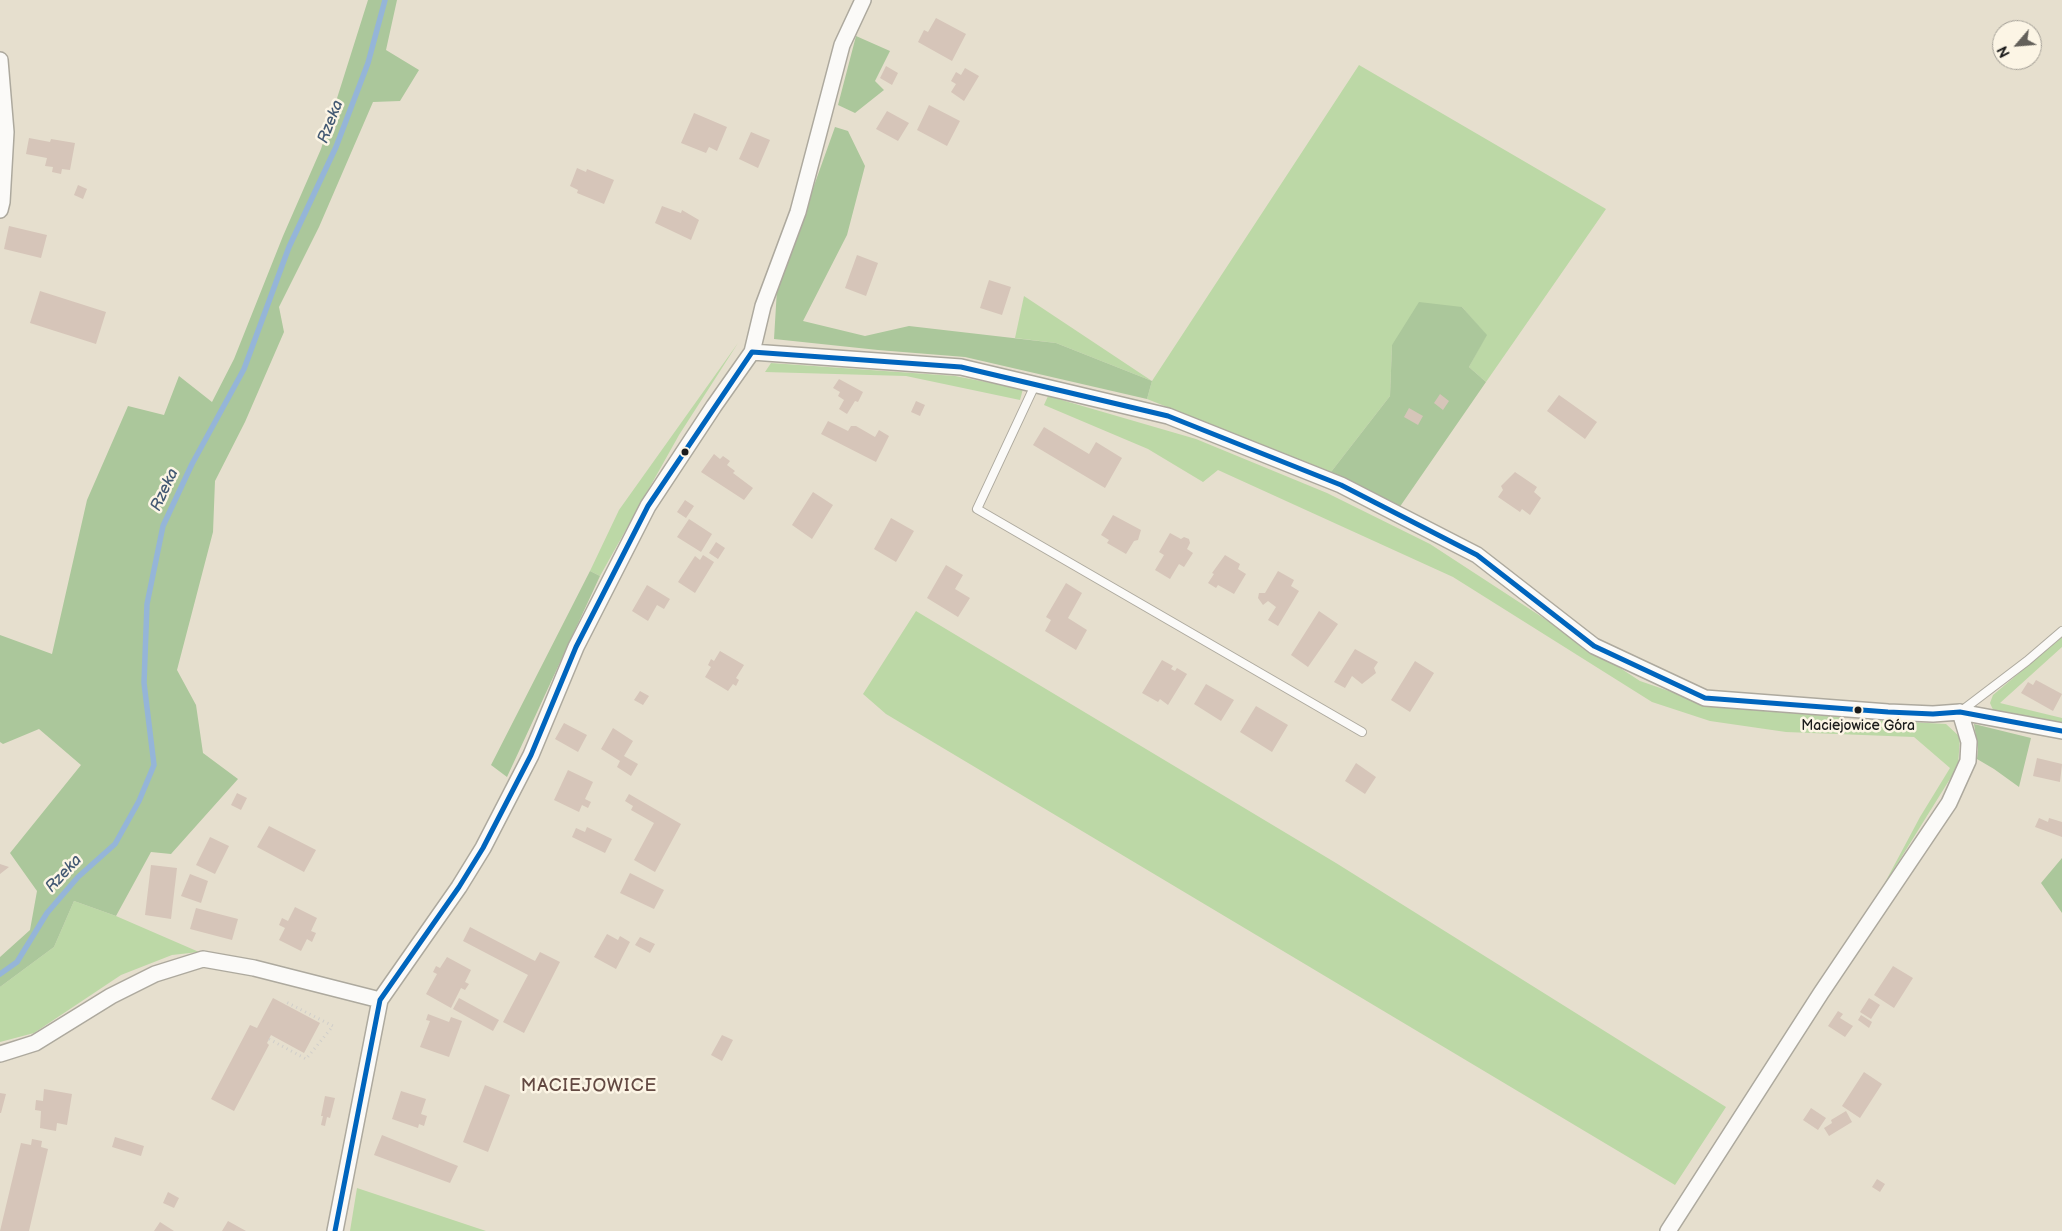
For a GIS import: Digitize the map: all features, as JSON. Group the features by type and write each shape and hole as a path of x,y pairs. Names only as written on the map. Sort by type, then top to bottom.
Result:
{"street":[{"path":"335,1231 380,1000 460,887 483,848 531,754 576,648 648,506 752,352 763,306 798,212 842,46 863,0"},
{"path":"0,60 6,132 0,210"},
{"path":"752,352 961,367 1168,416 1341,485 1477,555 1594,646 1705,698 1933,714 1960,712 2062,731"},
{"path":"1668,1231 1821,993 1949,803 1968,761 1969,742 1960,712"},
{"path":"0,1054 35,1043 111,996 155,974 203,959 254,968 380,1000"}],"lane":[{"path":"1035,385 977,509 1362,732"},
{"path":"1960,712 2027,661 2062,631"}],"path":[{"path":"269,1039 306,1059 333,1026 284,1001"}],"green space":[{"path":"368,0 397,0 386,50 419,70 400,101 373,102 319,227 279,307 284,332 245,422 215,481 213,532 177,670 196,705 203,753 238,779 171,854 151,852 116,916 74,901 54,947 0,987 0,957 30,930 37,891 10,853 81,765 39,729 3,744 0,742 0,635 52,654 87,500 128,406 164,415 179,376 212,402 234,359 283,236 321,149"},
{"path":"856,36 890,51 875,81 884,90 855,113 838,105"},
{"path":"1359,65 1606,209 1486,382 1469,367 1486,335 1462,307 1392,345 1390,396 1331,472 1147,399 1152,381"},
{"path":"835,127 848,131 865,166 847,235 803,321 865,336 909,326 1056,343 1152,381 1147,399 965,357 774,339 777,289"},
{"path":"1024,296 1152,381 1056,343 1015,338"},
{"path":"1419,302 1462,307 1487,335 1469,367 1486,382 1399,508 1331,472 1390,396 1392,345"},
{"path":"738,343 679,435 600,576 590,571 619,510"},
{"path":"771,363 955,376 1023,389 1020,400 906,376 765,372"},
{"path":"1048,396 1196,439 1327,493 1430,544 1640,681 1695,700 1739,709 1840,717 1840,722 1872,724 1873,720 1946,724 1960,737 1958,766 1881,890 1920,817 1950,768 1914,737 1786,732 1710,721 1652,702 1453,577 1218,470 1203,482 1148,449 1044,405"},
{"path":"590,571 600,576 507,777 491,765"},
{"path":"916,611 1336,863 1726,1107 1675,1185 886,714 863,694"},
{"path":"2062,637 2062,647 2000,703 2062,718 2062,726 1994,712 1990,703 1993,695"},
{"path":"1974,724 2031,738 2019,787 1977,759 1978,749"},
{"path":"2062,858 2062,913 2041,883"},
{"path":"74,901 116,916 199,952 172,955 121,975 34,1033 0,1042 0,987 54,947"},
{"path":"357,1188 486,1231 350,1231"}],"building":[{"path":"936,18 966,34 952,61 918,42 924,30 928,32"},
{"path":"886,66 898,73 892,85 880,78"},
{"path":"965,68 979,76 964,101 951,92 956,84 951,81 956,72 961,75"},
{"path":"929,105 960,121 947,146 917,130"},
{"path":"887,111 909,123 898,141 876,129"},
{"path":"694,113 727,127 717,151 709,147 706,153 681,143"},
{"path":"751,132 770,140 758,168 739,159"},
{"path":"29,138 50,142 51,139 75,143 70,170 62,169 61,174 52,172 53,167 45,166 47,158 26,154"},
{"path":"577,168 586,172 587,169 614,180 604,204 577,193 578,190 570,186"},
{"path":"78,185 87,189 83,199 74,195"},
{"path":"662,206 681,213 682,210 699,220 691,240 655,223"},
{"path":"9,226 47,235 41,258 4,249"},
{"path":"857,255 878,263 866,296 845,288"},
{"path":"989,280 1011,287 1002,315 980,308"},
{"path":"40,291 106,312 96,344 30,323"},
{"path":"839,379 863,392 858,402 855,401 847,414 839,409 844,400 838,396 840,392 833,388"},
{"path":"1440,394 1449,401 1443,410 1434,403"},
{"path":"1559,395 1597,422 1585,439 1547,411"},
{"path":"916,401 925,405 920,416 911,412"},
{"path":"1409,408 1423,416 1418,425 1404,417"},
{"path":"828,421 848,431 851,426 856,426 875,437 879,430 889,436 876,462 821,434"},
{"path":"1044,427 1089,454 1096,442 1122,458 1105,488 1033,445"},
{"path":"714,454 720,459 723,456 730,461 727,465 735,471 733,473 753,488 744,500 701,472"},
{"path":"1515,472 1537,487 1534,492 1541,498 1530,515 1522,509 1520,512 1498,497 1503,490 1501,486"},
{"path":"813,492 833,505 812,539 792,525"},
{"path":"685,500 694,506 686,518 677,512"},
{"path":"1113,515 1141,530 1138,540 1134,541 1126,554 1107,543 1109,540 1101,535"},
{"path":"891,518 914,531 896,562 874,549"},
{"path":"689,519 712,534 701,552 677,537"},
{"path":"1170,533 1181,539 1184,537 1189,539 1190,543 1187,549 1193,553 1184,567 1179,564 1170,579 1155,570 1164,555 1159,552"},
{"path":"716,542 725,548 718,559 709,553"},
{"path":"703,555 714,562 695,593 678,582 695,556 700,560"},
{"path":"1225,555 1240,564 1238,569 1246,574 1234,594 1218,585 1216,588 1208,583 1214,574 1212,573"},
{"path":"946,565 963,575 955,589 970,598 958,617 927,598"},
{"path":"1278,571 1294,580 1291,586 1299,591 1278,626 1268,620 1276,607 1268,601 1263,605 1258,598 1259,593 1265,593"},
{"path":"1066,583 1082,593 1068,618 1087,630 1076,650 1045,631 1051,620 1046,617"},
{"path":"647,585 670,599 664,609 657,605 648,621 632,611"},
{"path":"1319,611 1338,624 1308,667 1291,655"},
{"path":"1355,649 1378,662 1374,668 1376,673 1362,684 1352,676 1345,688 1334,682"},
{"path":"720,651 744,665 736,678 739,680 736,686 733,684 728,691 705,677 711,667 708,665 711,659 714,661"},
{"path":"1162,660 1173,666 1171,669 1175,671 1177,668 1187,674 1168,705 1160,699 1158,702 1142,693"},
{"path":"1415,661 1434,673 1410,712 1391,700"},
{"path":"2036,680 2062,694 2053,711 2021,693 2028,682 2033,685"},
{"path":"1206,684 1234,700 1221,721 1194,704"},
{"path":"640,691 649,696 643,705 634,700"},
{"path":"1256,706 1288,725 1272,752 1240,732"},
{"path":"564,723 587,735 578,752 555,739"},
{"path":"613,728 633,741 624,756 638,764 631,776 617,767 620,761 601,749"},
{"path":"2037,758 2062,764 2060,782 2033,776"},
{"path":"1356,763 1376,777 1365,794 1345,781"},
{"path":"568,770 593,782 585,799 591,802 588,808 582,805 579,812 554,800"},
{"path":"237,793 247,798 241,810 231,805"},
{"path":"629,794 681,824 655,872 634,860 654,823 631,810 633,806 625,801"},
{"path":"2039,818 2048,822 2049,818 2062,822 2062,837 2035,827"},
{"path":"269,826 316,850 304,872 257,847"},
{"path":"587,827 612,839 605,853 572,837 576,828 585,832"},
{"path":"210,837 229,846 215,874 196,865"},
{"path":"0,864 9,867 0,874"},
{"path":"151,865 177,868 171,919 145,915"},
{"path":"630,873 664,890 654,909 620,893"},
{"path":"190,874 208,881 201,903 181,896"},
{"path":"295,907 317,918 311,931 316,933 312,942 307,939 301,951 279,940 285,928 279,925 282,918 288,921"},
{"path":"196,908 238,919 232,940 190,929"},
{"path":"470,927 535,961 540,952 560,962 524,1033 503,1022 528,975 463,941"},
{"path":"607,934 618,940 620,936 630,942 616,969 594,957"},
{"path":"640,937 655,944 650,953 635,945"},
{"path":"447,957 471,970 465,982 469,984 465,990 461,988 451,1008 426,994 437,974 433,972 436,966 440,968"},
{"path":"1893,966 1913,978 1894,1008 1874,995"},
{"path":"273,998 320,1023 304,1053 271,1035 267,1043 269,1045 234,1111 211,1099 250,1025 257,1028"},
{"path":"459,998 499,1020 493,1031 453,1009"},
{"path":"1869,998 1880,1005 1871,1019 1860,1012"},
{"path":"1838,1011 1843,1014 1840,1018 1853,1026 1845,1037 1828,1026"},
{"path":"428,1014 449,1022 451,1017 462,1021 449,1057 420,1047 430,1021 426,1020"},
{"path":"1861,1015 1872,1022 1869,1028 1858,1020"},
{"path":"722,1035 733,1040 722,1061 711,1055"},
{"path":"1864,1072 1882,1084 1860,1118 1842,1106"},
{"path":"485,1085 510,1095 488,1152 463,1142"},
{"path":"44,1089 72,1094 67,1125 57,1123 56,1131 40,1128 41,1111 35,1110 36,1100 43,1101"},
{"path":"401,1091 426,1099 421,1114 427,1116 424,1126 419,1124 418,1128 392,1119"},
{"path":"0,1093 6,1094 1,1113 0,1113"},
{"path":"325,1096 335,1098 330,1118 327,1117 325,1126 321,1125 323,1116 321,1116"},
{"path":"1811,1108 1826,1118 1818,1130 1803,1120"},
{"path":"1846,1111 1852,1122 1829,1136 1824,1128 1832,1123 1831,1120"},
{"path":"382,1135 458,1166 450,1183 374,1155"},
{"path":"115,1137 144,1146 141,1156 112,1147"},
{"path":"32,1139 42,1141 41,1147 48,1149 29,1231 0,1231 21,1143 31,1145"},
{"path":"1877,1179 1885,1184 1880,1192 1872,1187"},
{"path":"168,1192 179,1198 174,1208 163,1203"},
{"path":"228,1221 246,1231 222,1231"},
{"path":"160,1222 174,1231 154,1231"}],"waterway":[{"name":"Rzeka","path":"0,974 17,962 47,913 78,877 115,844 139,801 154,765 144,683 147,604 163,526 192,464 244,369 289,247 336,147 368,63 385,0"}],"transit line":[{"path":"335,1231 380,1000 459,887 483,848 531,755 576,647 648,506 752,352 961,367 1168,416 1341,485 1477,555 1594,646 1705,698 1888,712 1933,714 1960,712 2062,731"}],"place":[{"name":"Maciejowice Góra","path":"1858,710"}],"district":[{"name":"MACIEJOWICE","path":"589,1086"}]}
